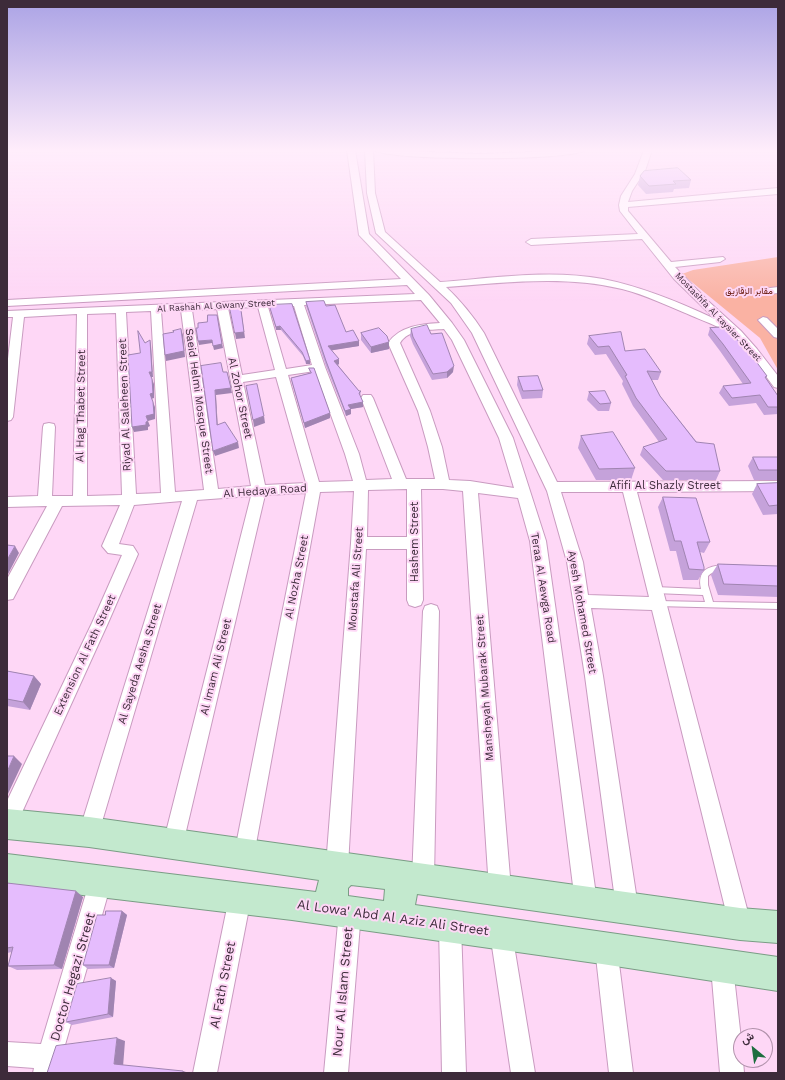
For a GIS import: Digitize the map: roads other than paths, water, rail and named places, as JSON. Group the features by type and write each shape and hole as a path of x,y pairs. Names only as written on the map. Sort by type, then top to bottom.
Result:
{"main road":[{"path":"7,823 89,832 740,924 778,927"},
{"path":"341,867 334,879 332,895 334,903 344,911"},
{"name":"Al Lowa' Abd Al Aziz Ali Street","path":"7,870 101,880 391,917 606,948 722,967 778,974"},
{"path":"391,917 396,912 402,897 400,882 410,877"}],"street":[{"name":"Teraa Al Aewga Road","path":"357,200 364,236 425,297 448,325 458,340 476,375 506,438 538,541 586,902"},
{"name":"Ayesh Mohamed Street","path":"373,200 381,233 455,301 468,317 478,333 552,487 575,562 594,676 627,907"},
{"path":"624,200 623,205 674,200"},
{"name":"Mostashfa Al taysier Street","path":"623,205 628,216 668,265 690,290 737,333 754,351 778,384"},
{"path":"531,242 644,236"},
{"path":"668,265 720,259"},
{"path":"434,282 552,279 599,282 647,294 737,333"},
{"name":"Al Rashah Al Gwany Street","path":"7,303 409,282"},
{"path":"767,292 778,290"},
{"name":"Al Rashah Al Gwany Street","path":"13,314 425,297"},
{"name":"Moustafa Ali Street","path":"298,302 319,367 352,454 361,486 341,867"},
{"name":"Al Nozha Street","path":"244,854 314,487 304,457 262,304"},
{"name":"Al Zohor Street","path":"222,306 259,491"},
{"name":"Saeid Helmi Mosque Street","path":"186,308 212,494"},
{"path":"156,309 168,498"},
{"name":"Riyad Al Saleheen Street","path":"121,310 129,500"},
{"name":"Al Hag Thabet Street","path":"80,501 82,311"},
{"path":"7,417 13,314"},
{"path":"763,320 778,335"},
{"path":"443,484 435,447 424,411 394,343 400,334 407,331 448,325"},
{"path":"236,380 319,367"},
{"path":"367,398 408,484"},
{"path":"7,594 51,502 49,427"},
{"name":"Al Hedaya Road","path":"7,502 129,500 314,487 408,484 470,486 523,494"},
{"name":"Hashem Street","path":"408,484 414,543 415,600"},
{"name":"Mansheyah Mubarak Street","path":"470,486 500,889"},
{"path":"629,486 740,924"},
{"name":"Afifi Al Shazly Street","path":"552,487 778,486"},
{"name":"Al Imam Ali Street","path":"173,844 259,491"},
{"name":"Al Sayeda Aesha Street","path":"89,832 191,496"},
{"name":"Extension Al Fath Street","path":"7,823 100,623 130,554 128,550 113,549 110,546 129,500"},
{"path":"359,543 414,543"},
{"path":"581,601 657,597"},
{"path":"410,877 431,611"},
{"name":"Doctor Hegazi Street","path":"48,1065 101,880"},
{"name":"Al Fath Street","path":"205,1073 240,898"},
{"name":"Nour Al Islam Street","path":"336,1073 344,911"},
{"path":"450,926 454,1073"},
{"path":"501,933 523,1073"},
{"path":"606,948 622,1073"},
{"path":"722,967 732,1073"},
{"path":"7,1054 48,1065"}],"lane":[{"path":"710,605 703,578 707,571 716,568 736,569"},
{"path":"657,597 706,592"},
{"path":"657,597 710,605 778,606"}],"park label":[{"name":"مقابر الزقازيق","path":"749,291"}]}
